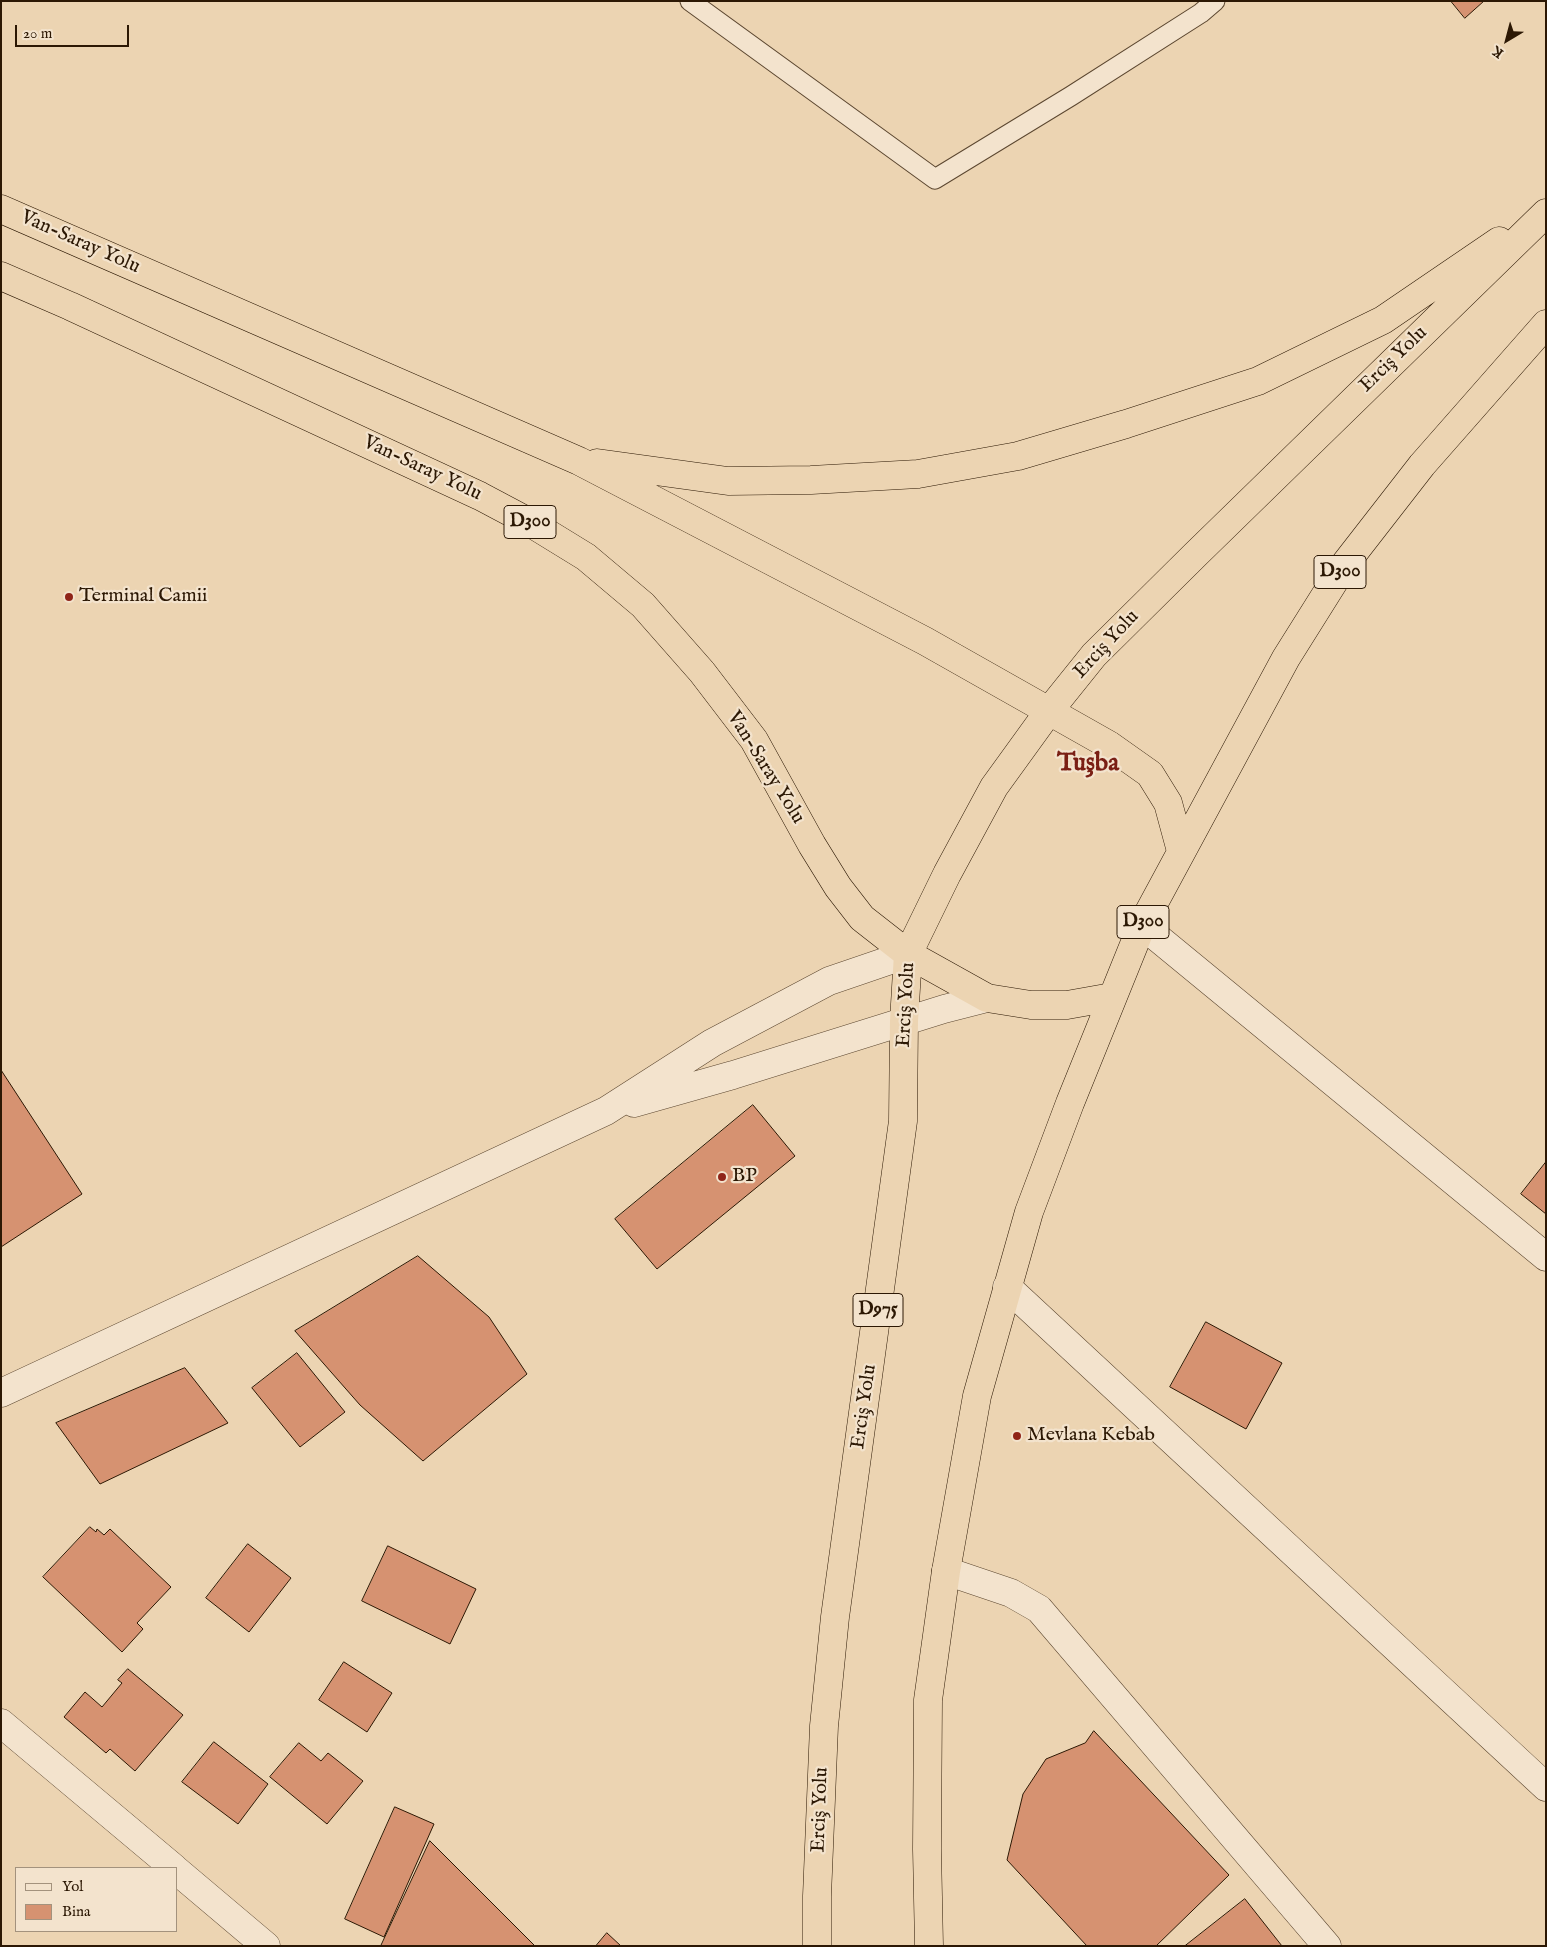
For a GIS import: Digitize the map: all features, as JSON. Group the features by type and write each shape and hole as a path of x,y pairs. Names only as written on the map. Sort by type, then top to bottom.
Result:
{"highway":[{"name":"Van-Saray Yolu","path":"1,208 579,460 925,641 1110,745 1150,774 1168,803 1181,851"},
{"path":"579,460 728,481 802,480 918,474 1018,456 1126,424 1258,380 1383,320 1546,209"},
{"name":"Erciş Yolu","path":"817,1946 817,1896 825,1716 835,1618 903,1121 904,1021 908,954 947,874 994,787 1049,711 1094,655 1194,555 1546,213"},
{"name":"Van-Saray Yolu","path":"1,276 70,306 480,496 529,522 586,557 643,605 702,672 754,740 838,887 862,918 908,954 987,998"},
{"name":"D300","path":"1112,997 1142,925 1181,851 1286,658 1345,564 1422,465 1546,324"},
{"path":"987,998 1031,1005 1067,1006 1112,997"},
{"path":"929,1946 927,1848 928,1700 946,1571 977,1396 1006,1287 1029,1212 1112,997"}],"street":[{"path":"1142,925 1546,1257"},
{"path":"1,1393 606,1111 712,1043 829,981 908,954"},
{"path":"606,1111 733,1075 904,1021 987,998"},
{"path":"1006,1287 1546,1787"},
{"path":"946,1571 1011,1593 1039,1609 1327,1946"},
{"path":"1,1723 173,1867"},
{"path":"178,1872 266,1946"}],"lane":[{"path":"690,1 935,179 1071,96 1201,13 1215,1"}],"building":[{"path":"1451,1 1484,1 1465,18"},
{"path":"1,1070 82,1194 1,1247"},
{"path":"753,1105 795,1156 657,1269 615,1219"},
{"path":"1546,1162 1546,1214 1521,1194"},
{"path":"418,1256 489,1317 527,1374 423,1461 360,1405 295,1331"},
{"path":"1206,1322 1282,1363 1246,1429 1170,1387"},
{"path":"297,1353 345,1412 300,1447 252,1388"},
{"path":"185,1368 228,1423 100,1484 56,1423"},
{"path":"90,1527 96,1532 97,1529 104,1535 110,1529 171,1587 137,1623 143,1629 122,1652 43,1577"},
{"path":"248,1544 291,1578 249,1632 206,1598"},
{"path":"388,1546 476,1589 450,1644 362,1601"},
{"path":"344,1662 392,1693 367,1732 319,1700"},
{"path":"128,1669 183,1715 135,1771 110,1749 106,1753 64,1717 85,1692 102,1707 122,1683 118,1680"},
{"path":"1094,1731 1229,1875 1156,1946 1087,1946 1007,1860 1023,1794 1046,1759 1085,1743"},
{"path":"214,1742 268,1784 238,1824 182,1782"},
{"path":"299,1743 321,1761 328,1753 363,1781 327,1824 270,1777"},
{"path":"395,1807 434,1824 384,1937 345,1919"},
{"path":"430,1841 535,1946 381,1946"},
{"path":"1245,1899 1282,1946 1185,1946"},
{"path":"607,1933 621,1946 596,1946"}],"place":[{"name":"Terminal Camii","path":"69,597"},
{"name":"BP","path":"722,1177"},
{"name":"Mevlana Kebab","path":"1017,1436"}],"district":[{"name":"Tuşba","path":"1088,765"}]}
